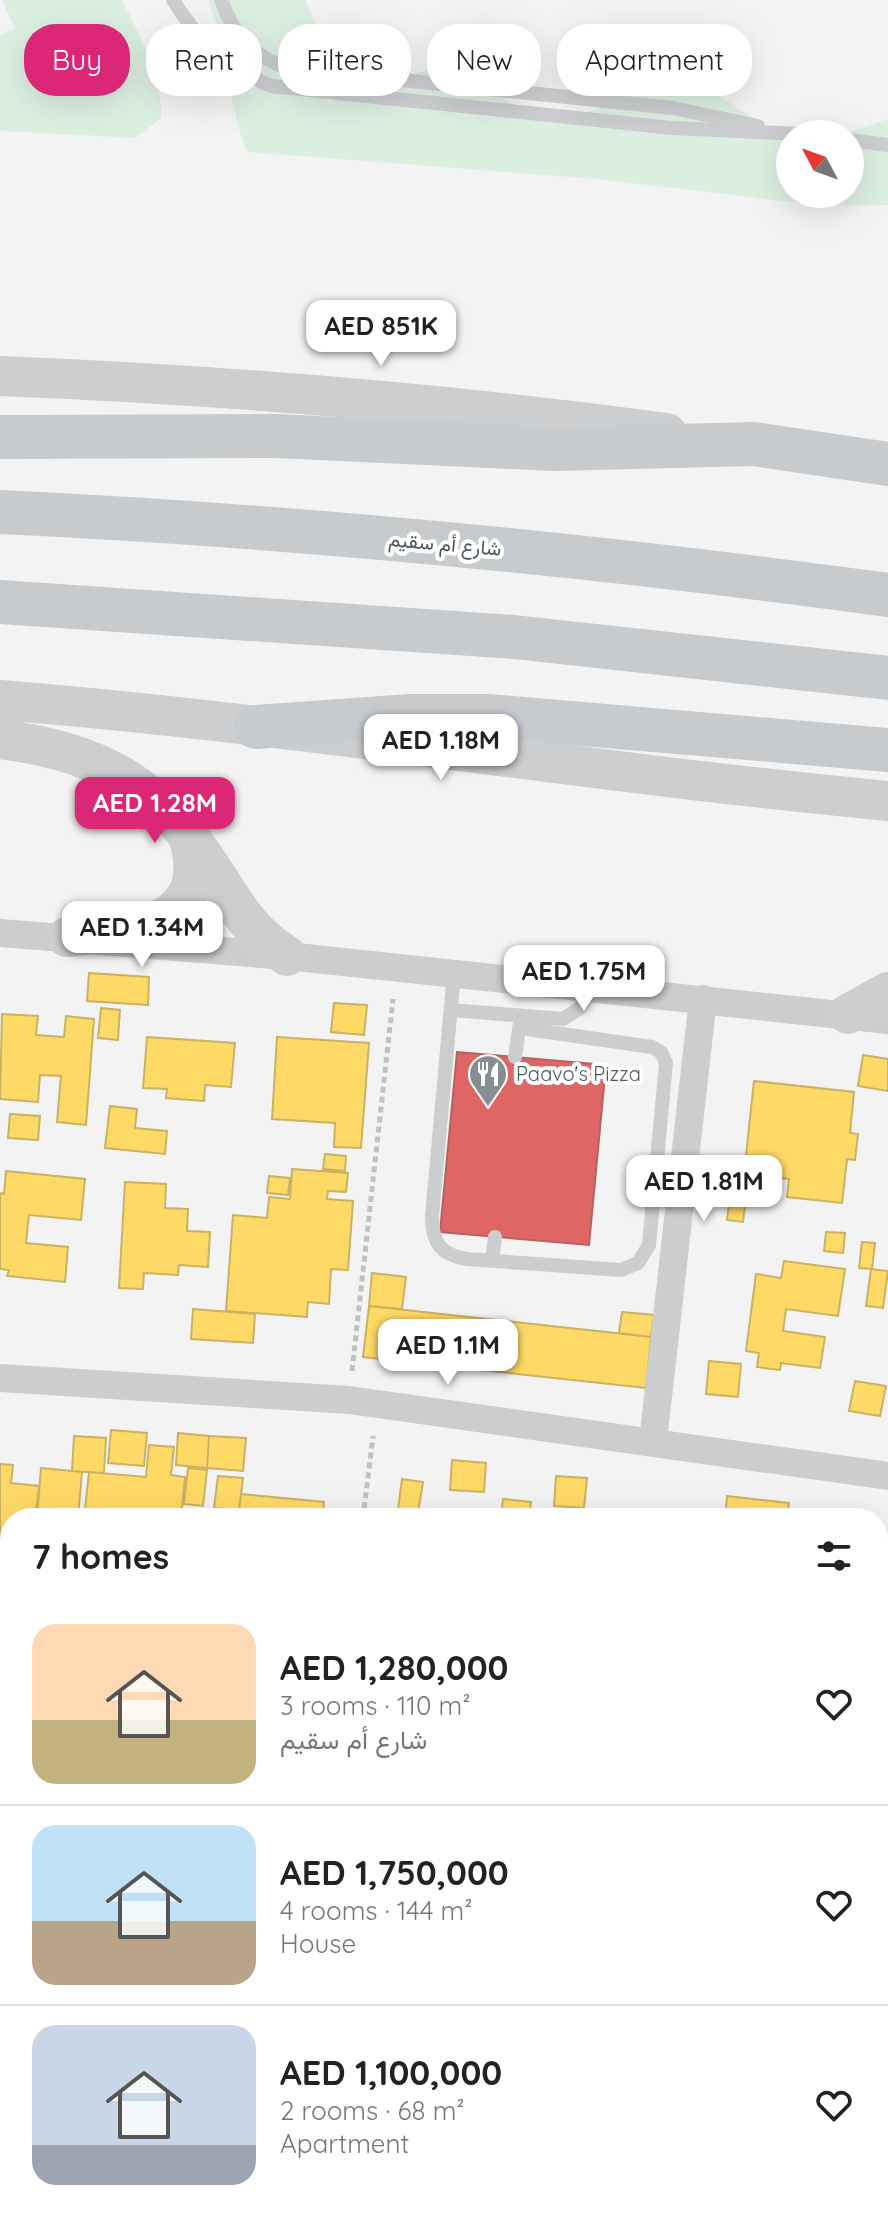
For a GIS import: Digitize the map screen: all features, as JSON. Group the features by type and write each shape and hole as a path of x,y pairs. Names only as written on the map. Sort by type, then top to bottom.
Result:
{"main road":[{"path":"0,376 271,390 418,403 754,444 888,464"},
{"path":"0,437 276,436 554,449 754,444"},
{"name":"شارع أم سقيم","path":"0,512 445,544 668,566 888,595"},
{"path":"0,602 514,637 888,678"},
{"path":"0,700 256,727 625,774 888,801"},
{"path":"256,727 411,716 488,716 888,750"},
{"path":"0,739 66,749 113,769 154,799 187,832 249,926 287,956"},
{"path":"67,937 138,930 166,917 186,893 191,878 193,863 187,832"},
{"path":"848,1014 888,992"}],"street":[{"path":"0,933 287,956 888,1020"},
{"path":"653,1441 703,999"},
{"path":"0,1378 363,1401 888,1476"}],"lane":[{"path":"173,0 206,44 236,68 271,86 672,128 770,130"},
{"path":"221,0 237,35 251,50 287,68 673,108 776,131"},
{"path":"864,142 888,145"},
{"path":"451,1010 652,1047 661,1052 666,1063 649,1245 638,1263 621,1270 492,1260 450,1256 438,1247 432,1233 454,973"},
{"path":"520,1022 573,1016 590,987"},
{"path":"515,1057 520,1022"},
{"path":"492,1260 495,1237"}],"path":[{"path":"363,1508 363,1401 396,967"}],"green space":[{"path":"2,0 122,0 146,49 146,96 160,96 162,118 135,138 0,131 0,35 15,29"},
{"path":"208,0 305,0 316,24 278,24 278,96 411,96 411,75 427,69 427,96 498,96 515,105 577,116 630,96 720,96 776,133 776,200 597,179 247,152 231,96 262,96 262,24 216,24"},
{"path":"888,119 888,205 864,205 864,127"}],"building: Homes":[{"path":"89,973 149,977 148,1005 87,1001"},
{"path":"334,1003 367,1005 364,1035 331,1032"},
{"path":"101,1008 120,1010 118,1040 98,1038"},
{"path":"2,1014 38,1016 36,1035 64,1037 66,1016 94,1019 86,1125 57,1122 61,1076 40,1075 38,1102 0,1099"},
{"path":"147,1037 235,1043 231,1087 205,1085 204,1101 166,1098 167,1089 143,1088"},
{"path":"277,1037 369,1043 361,1148 334,1147 335,1123 272,1119"},
{"path":"863,1055 888,1059 888,1091 858,1086"},
{"path":"754,1081 854,1092 850,1133 858,1134 855,1160 847,1159 842,1203 787,1197 789,1179 744,1174"},
{"path":"110,1106 137,1109 135,1128 167,1131 165,1154 105,1148"},
{"path":"10,1114 40,1116 38,1140 8,1138"},
{"path":"325,1154 346,1156 345,1171 323,1169"},
{"path":"292,1169 348,1173 346,1192 328,1191 327,1199 353,1201 348,1270 331,1269 329,1304 308,1302 307,1317 226,1311 233,1215 267,1218 269,1197 290,1199"},
{"path":"6,1171 85,1179 81,1220 29,1215 26,1243 68,1247 65,1282 7,1276 9,1270 0,1269 0,1193 4,1194"},
{"path":"269,1176 290,1178 288,1195 267,1193"},
{"path":"732,1180 748,1182 743,1222 727,1220"},
{"path":"125,1182 166,1184 165,1208 188,1209 187,1231 210,1232 208,1267 179,1265 178,1275 144,1273 143,1289 119,1288"},
{"path":"826,1232 845,1233 843,1253 824,1251"},
{"path":"862,1242 875,1243 872,1269 859,1268"},
{"path":"784,1261 845,1269 838,1316 786,1309 783,1331 825,1337 820,1368 781,1363 780,1370 757,1367 759,1353 746,1351 756,1274 781,1278"},
{"path":"871,1269 888,1271 883,1308 866,1306"},
{"path":"372,1273 406,1277 402,1309 369,1306"},
{"path":"369,1306 651,1337 646,1388 363,1357"},
{"path":"193,1309 255,1314 253,1343 191,1339"},
{"path":"622,1312 654,1315 651,1337 619,1333"},
{"path":"709,1361 741,1364 738,1397 706,1394"},
{"path":"855,1381 886,1386 880,1416 849,1411"},
{"path":"111,1430 147,1433 144,1466 108,1463"},
{"path":"178,1433 209,1436 207,1468 176,1465"},
{"path":"74,1436 106,1438 104,1473 72,1471"},
{"path":"209,1436 246,1438 243,1471 207,1468"},
{"path":"149,1445 174,1447 171,1475 185,1477 182,1508 85,1508 89,1472 146,1477"},
{"path":"452,1460 486,1463 484,1492 450,1490"},
{"path":"0,1464 13,1465 11,1483 39,1486 36,1508 0,1508"},
{"path":"41,1468 82,1472 79,1508 38,1508"},
{"path":"188,1468 207,1470 203,1506 184,1504"},
{"path":"218,1476 243,1478 239,1508 214,1508"},
{"path":"556,1476 587,1478 584,1508 554,1506"},
{"path":"402,1479 423,1482 419,1508 398,1508"},
{"path":"241,1494 324,1502 324,1508 239,1508"},
{"path":"727,1496 789,1503 788,1508 726,1508"},
{"path":"503,1499 531,1502 530,1508 502,1508"}],"building: Shops":[{"path":"457,1052 606,1065 589,1245 440,1232"}],"place":[{"name":"Paavo's Pizza","path":"488,1108"}]}
